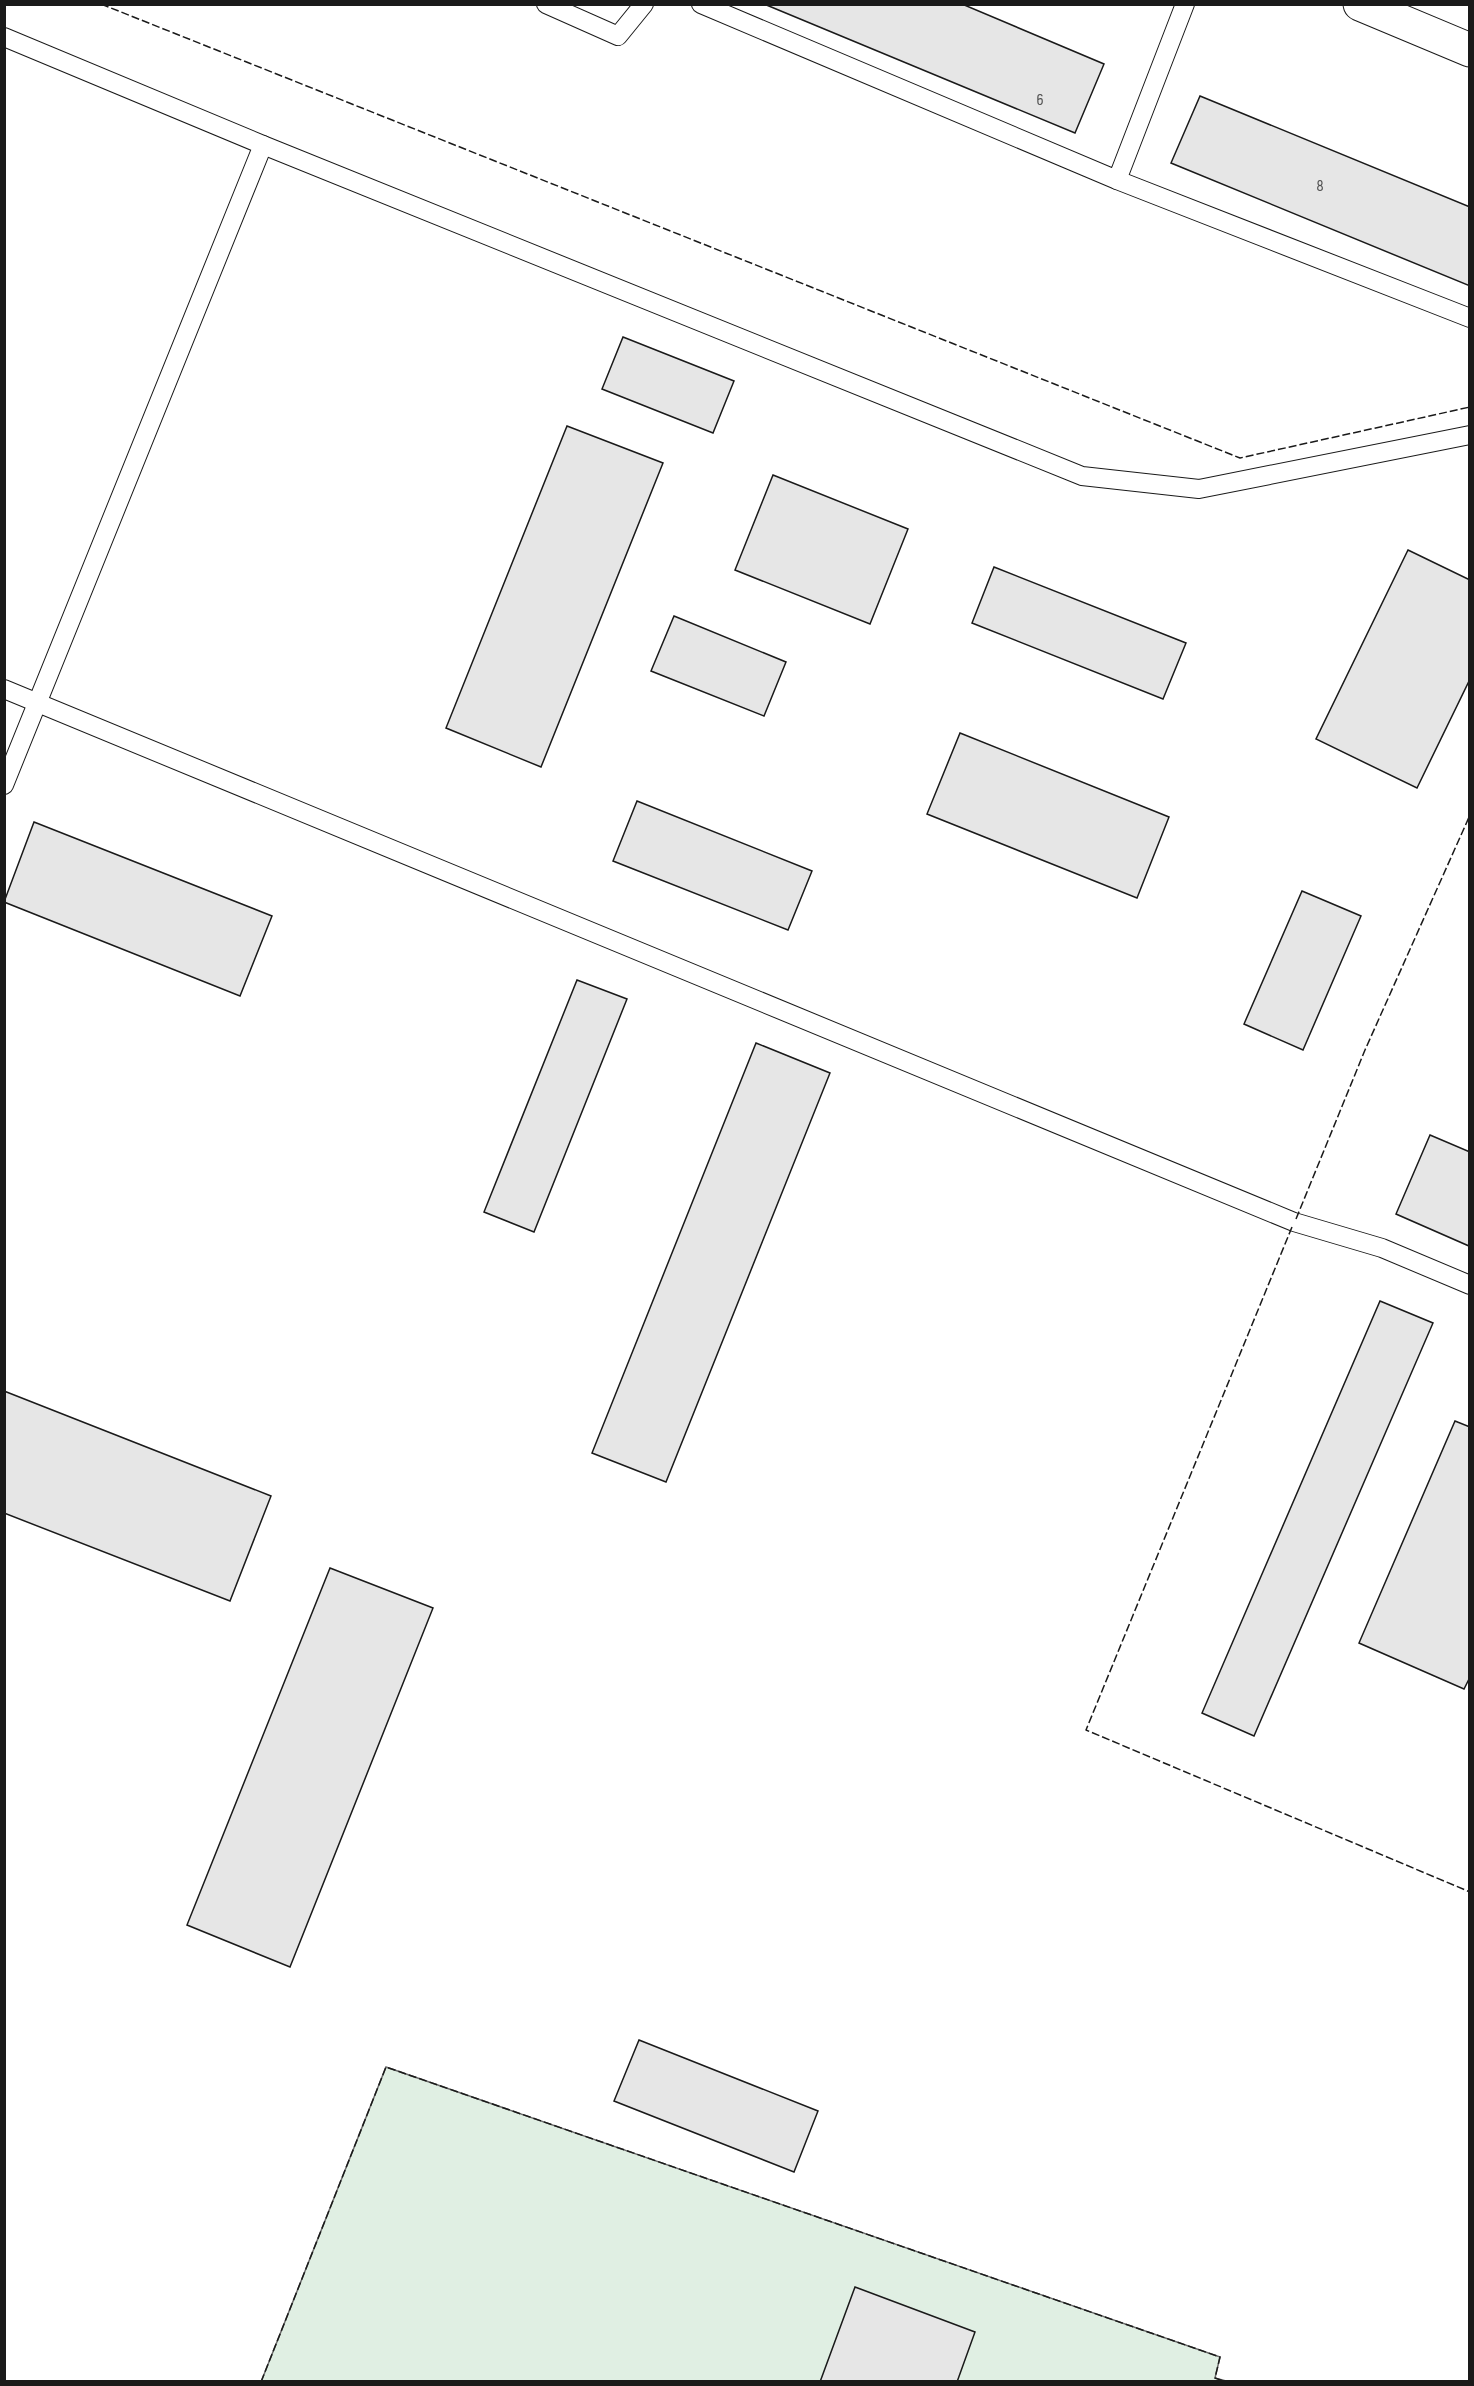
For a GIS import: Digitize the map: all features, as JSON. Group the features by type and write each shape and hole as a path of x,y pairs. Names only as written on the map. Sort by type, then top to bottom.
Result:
{"street":[{"path":"1360,4 1470,50"}],"lane":[{"path":"546,4 618,36 645,4"},
{"path":"701,4 1117,180 1470,318"},
{"path":"1117,180 1185,4"},
{"path":"4,37 263,145 1082,476 1199,489 1470,435"},
{"path":"4,785 263,145"},
{"path":"4,690 1294,1222 1382,1248 1470,1285"}],"green space":[{"path":"386,2067 1220,2357 1215,2378 1226,2381 261,2382"}],"building":[{"path":"764,4 962,4 1104,64 1075,133"},
{"path":"1200,96 1470,207 1470,286 1171,163"},
{"path":"623,337 734,381 713,433 602,389"},
{"path":"567,426 663,463 541,767 446,728"},
{"path":"773,475 908,529 870,624 735,570"},
{"path":"1408,550 1470,580 1470,679 1417,788 1316,739"},
{"path":"994,567 1186,643 1163,699 972,623"},
{"path":"674,616 786,662 764,716 651,671"},
{"path":"960,733 1169,817 1137,898 927,814"},
{"path":"637,801 812,871 788,930 613,861"},
{"path":"34,822 272,916 240,996 4,902"},
{"path":"1302,891 1361,916 1303,1050 1244,1024"},
{"path":"577,980 627,999 534,1232 484,1212"},
{"path":"756,1043 830,1073 666,1482 592,1453"},
{"path":"1430,1135 1470,1152 1469,1246 1396,1214"},
{"path":"1380,1301 1433,1323 1254,1736 1202,1713"},
{"path":"4,1391 271,1496 230,1601 4,1513"},
{"path":"1455,1421 1470,1427 1470,1677 1464,1689 1359,1643"},
{"path":"330,1568 433,1608 290,1967 187,1925"},
{"path":"639,2040 818,2111 794,2172 614,2101"},
{"path":"855,2287 975,2332 957,2382 820,2382"}],"fence":[{"path":"101,4 1240,458 1470,407"},
{"path":"1296,1219 1365,1050 1470,815"},
{"path":"1292,1227 1086,1730 1470,1892"},
{"path":"261,2382 386,2067 1220,2357 1215,2378 1226,2382"}]}
